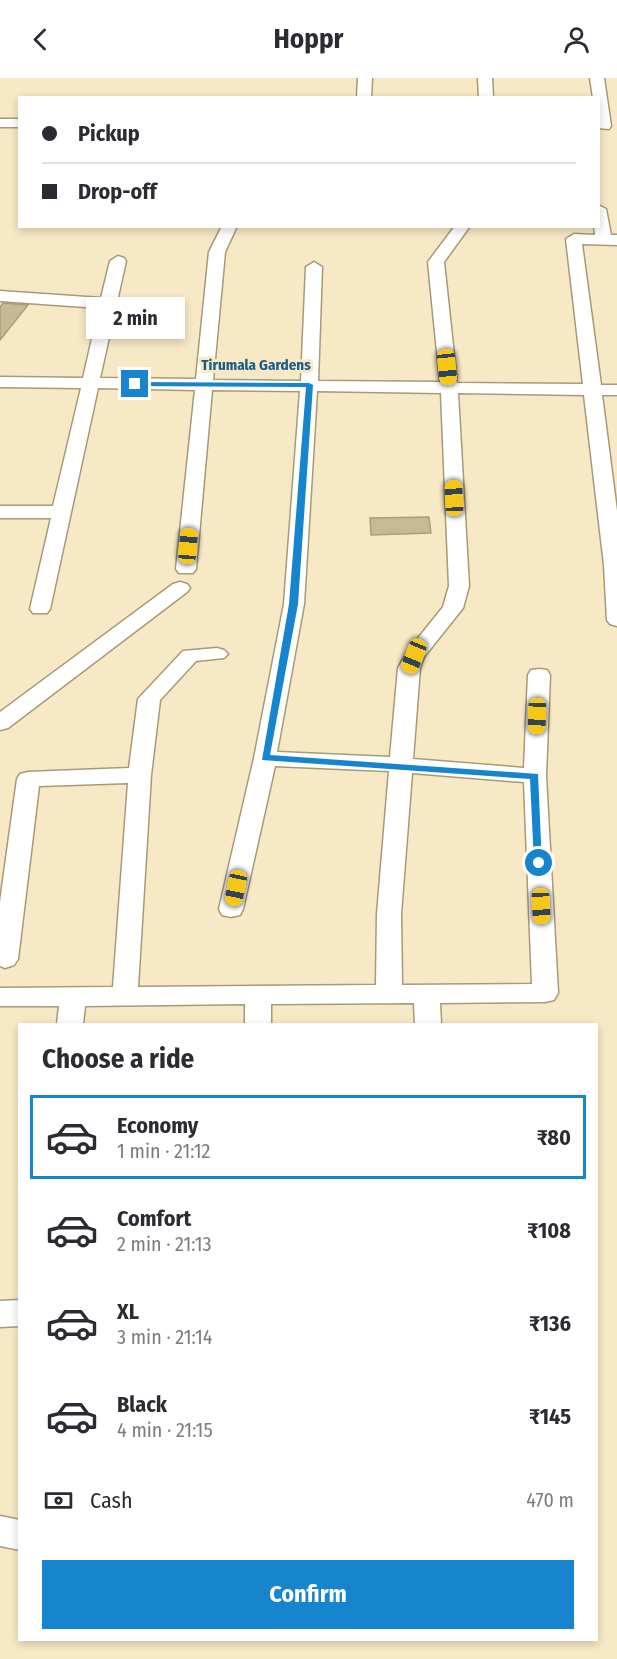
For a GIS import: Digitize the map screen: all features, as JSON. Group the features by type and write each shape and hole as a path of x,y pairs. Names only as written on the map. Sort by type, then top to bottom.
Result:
{"street":[{"path":"364,96 365,78"},
{"path":"485,78 486,96"},
{"path":"597,78 607,126"},
{"path":"0,123 18,123"},
{"path":"600,214 611,240 574,239 591,390 615,565 617,620"},
{"path":"0,723 183,578 217,252 229,228"},
{"path":"389,994 389,914 409,668 414,656 453,608 459,586 449,387 436,262 462,228"},
{"path":"40,609 118,261"},
{"path":"231,909 265,758 294,604 309,385 314,267"},
{"path":"0,296 30,300 110,304"},
{"path":"0,382 617,390"},
{"path":"0,512 61,512"},
{"path":"125,996 140,775 149,699 190,655 217,654"},
{"path":"0,997 545,993 535,776 538,675"},
{"path":"265,758 402,765 535,776"},
{"path":"5,958 28,779 140,775"},
{"path":"258,995 258,1023"},
{"path":"427,995 428,1023"},
{"path":"70,1023 73,996"},
{"path":"0,1314 18,1313"},
{"path":"0,1532 18,1535"}],"building":[{"path":"3,303 28,305 0,340 0,307"},
{"path":"429,517 431,533 371,535 370,518"}],"district":[{"name":"Tirumala Gardens","path":"256,365"}],"route":[{"path":"135,384 309,385 294,604 265,758 402,765 535,776 539,863"}]}
